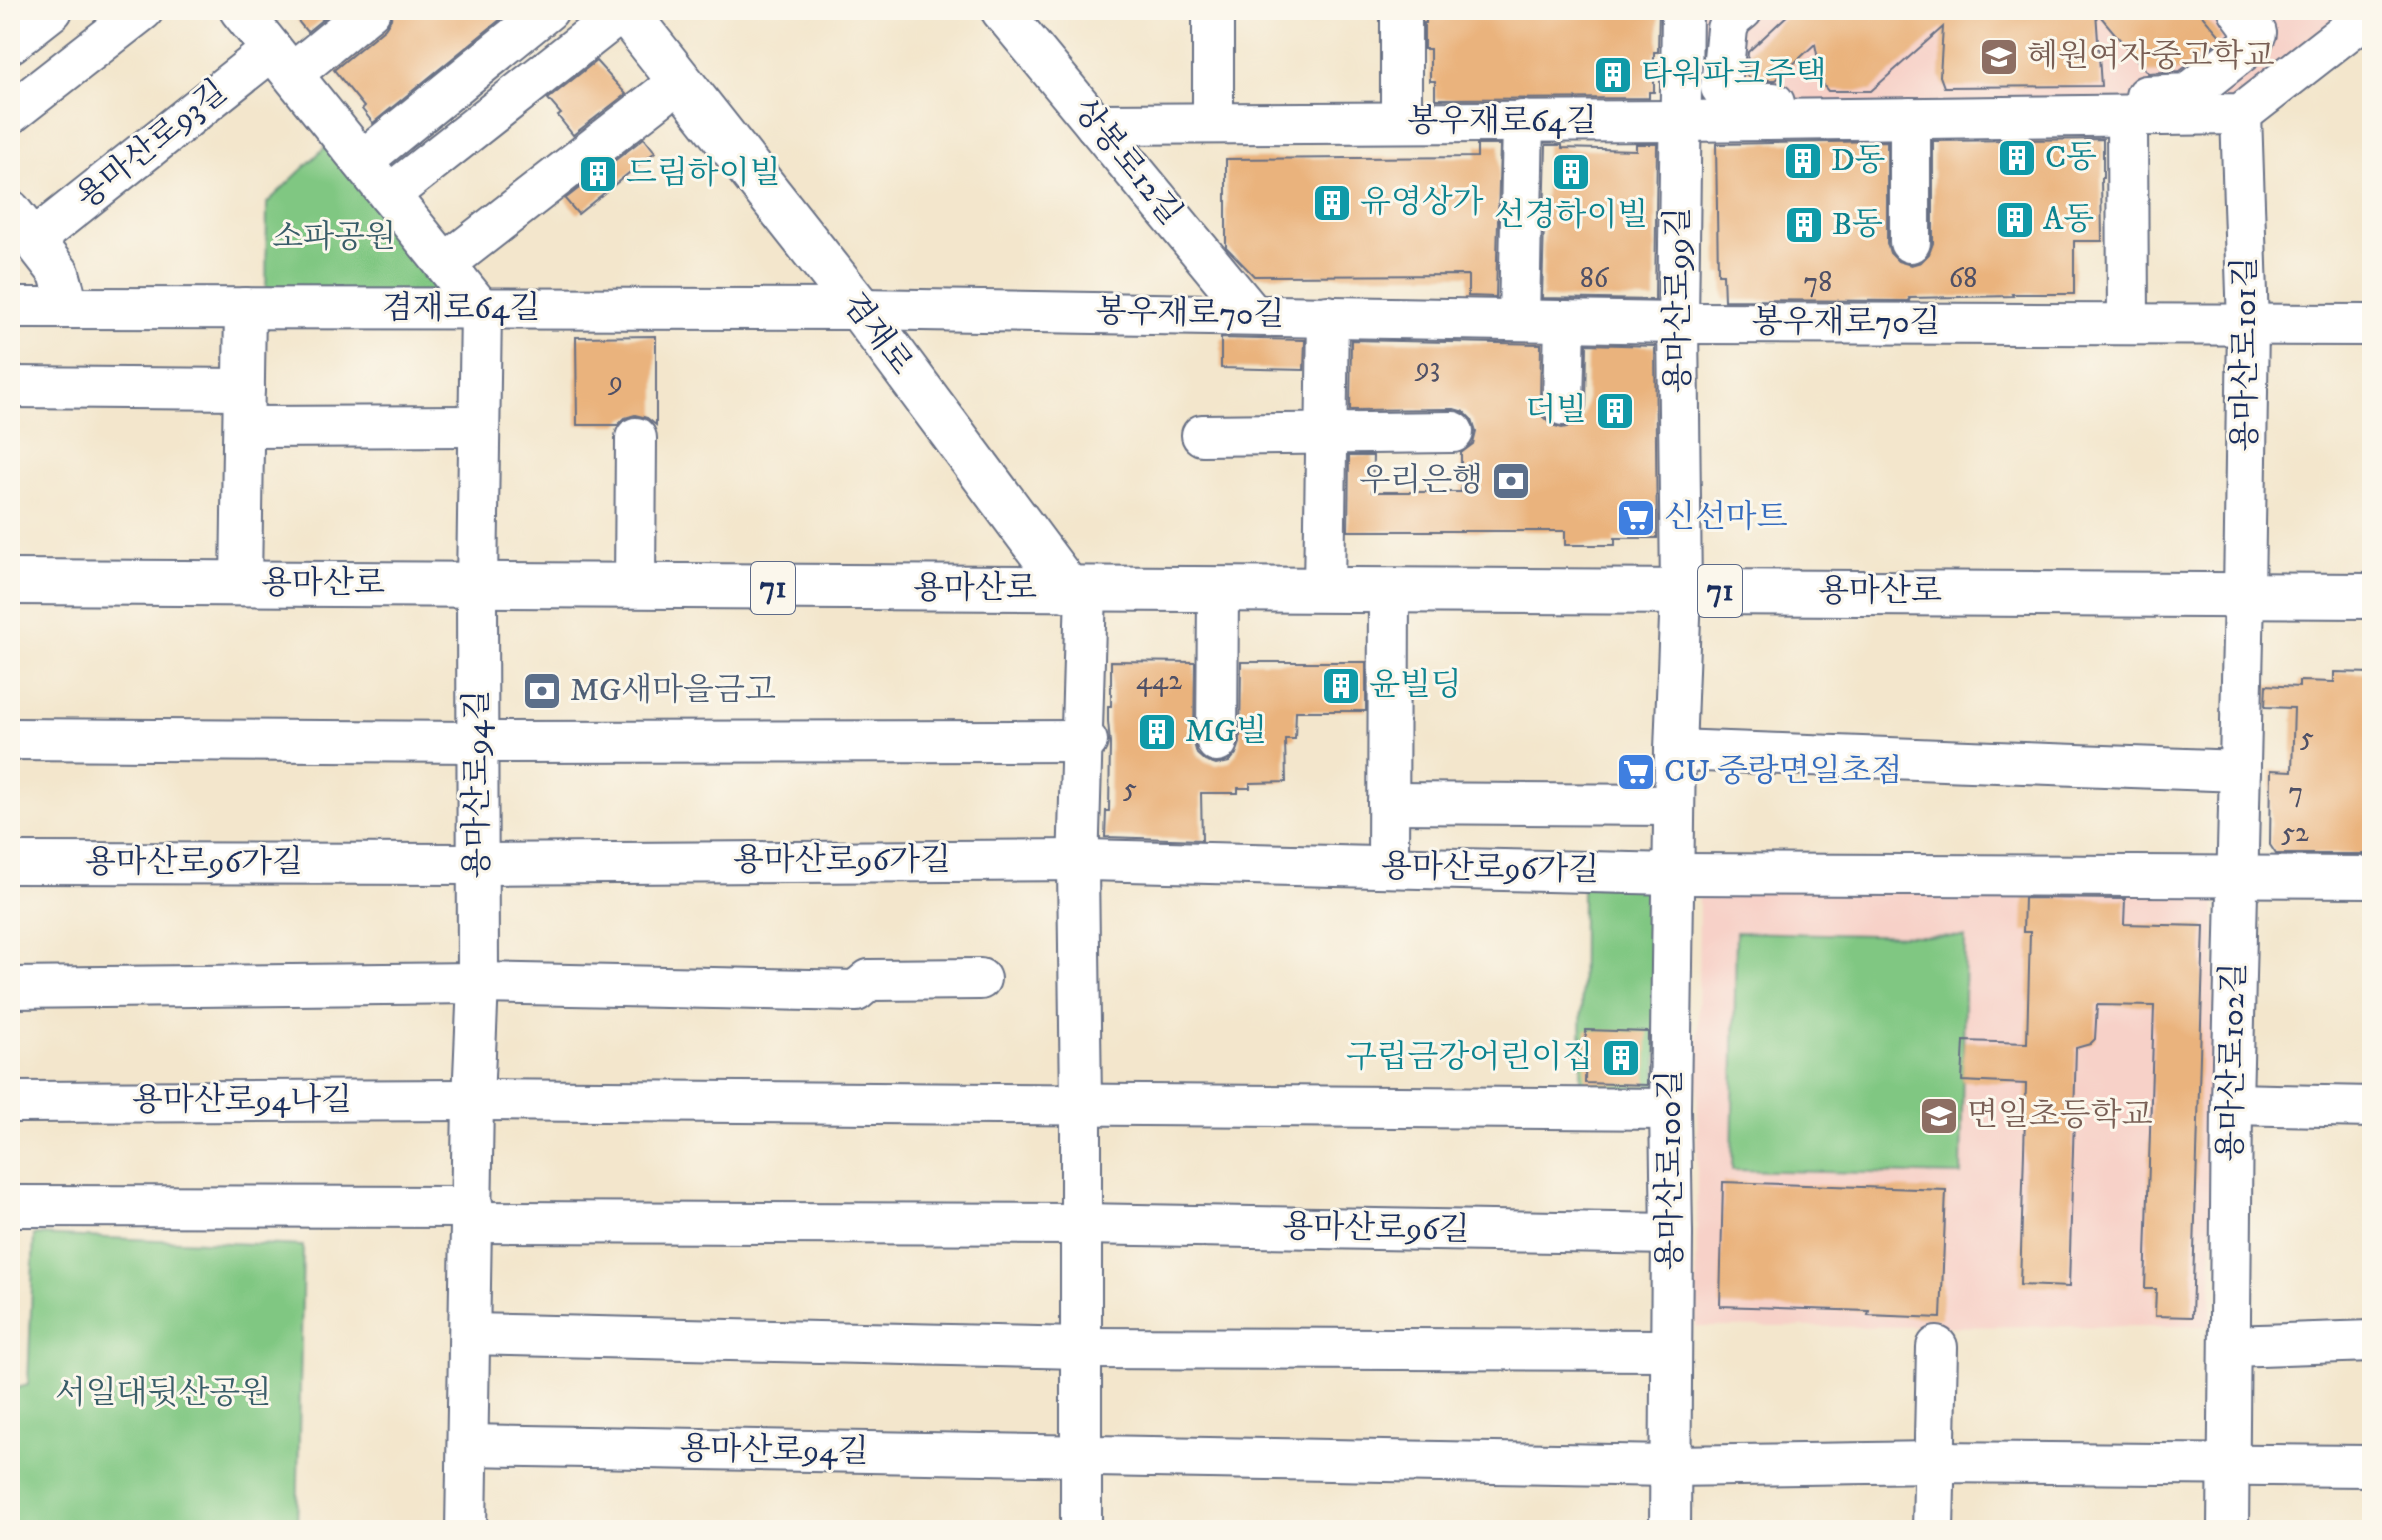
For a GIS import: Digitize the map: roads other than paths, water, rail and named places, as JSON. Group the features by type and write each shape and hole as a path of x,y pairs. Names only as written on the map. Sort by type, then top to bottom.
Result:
{"main road":[{"name":"겸재로","path":"624,10 1077,590"},
{"name":"용마산로","path":"10,582 2372,596"}],"street":[{"path":"10,43 52,10"},
{"path":"10,114 143,10"},
{"path":"240,10 481,309 477,585"},
{"path":"282,62 370,10"},
{"path":"362,161 548,10"},
{"name":"겸재로","path":"389,195 624,10"},
{"name":"상봉로12길","path":"1001,10 1252,314"},
{"path":"1213,10 1213,123"},
{"path":"1401,10 1401,122"},
{"name":"용마산로99길","path":"1681,591 1678,323 1682,10"},
{"path":"1742,10 1731,19 1727,29 1720,84 1730,102 1737,104 2184,95 2254,39 2254,28 2239,10"},
{"path":"2241,114 2372,12"},
{"name":"용마산로93길","path":"22,225 282,62"},
{"path":"445,264 680,81"},
{"name":"봉우재로64길","path":"1095,124 2241,114"},
{"name":"용마산로101길","path":"2241,114 2248,324 2244,595"},
{"path":"2127,116 2128,324"},
{"path":"1910,118 1910,242"},
{"path":"1519,320 1523,121"},
{"path":"22,225 59,273 64,291 63,308"},
{"name":"겸재로64길","path":"10,308 860,309"},
{"path":"241,584 245,308"},
{"name":"봉우재로70길","path":"860,309 1678,323 2372,325"},
{"path":"1324,590 1328,316"},
{"path":"1563,405 1565,321"},
{"path":"10,387 479,426"},
{"path":"1202,435 1453,432"},
{"path":"635,587 636,438"},
{"name":"용마산로94길","path":"466,1530 473,1100 478,983 477,585"},
{"path":"1077,590 1084,741 1078,860 1081,1530"},
{"path":"1217,742 1218,590"},
{"path":"1388,867 1389,590"},
{"name":"용마산로100길","path":"1670,1530 1670,1109 1675,750 1681,591"},
{"name":"용마산로102길","path":"2228,1530 2232,1104 2244,595"},
{"path":"10,739 1084,741"},
{"path":"1675,750 2240,771"},
{"path":"1388,803 1674,805"},
{"name":"용마산로96가길","path":"10,863 1078,860 1674,874"},
{"path":"1674,874 2372,877"},
{"path":"1674,874 1714,901"},
{"path":"10,988 478,983 856,991 869,980 980,979"},
{"path":"473,1100 1670,1109"},
{"name":"용마산로94나길","path":"10,1102 473,1100"},
{"path":"2232,1104 2372,1107"},
{"path":"10,1206 1080,1224"},
{"name":"용마산로96길","path":"1080,1224 1672,1234"},
{"path":"470,1334 1079,1348 1671,1350"},
{"path":"2230,1346 2372,1341"},
{"path":"1933,1530 1937,1347"},
{"name":"용마산로94길","path":"468,1445 1670,1466"},
{"path":"1670,1466 1935,1462 2372,1466"}],"place":[{"name":"혜원여자중고학교","path":"1999,57"},
{"name":"타워파크주택","path":"1613,75"},
{"name":"C동","path":"2017,158"},
{"name":"D동","path":"1803,161"},
{"name":"선경하이빌","path":"1571,172"},
{"name":"드림하이빌","path":"598,174"},
{"name":"유영상가","path":"1332,203"},
{"name":"A동","path":"2015,220"},
{"name":"B동","path":"1804,225"},
{"name":"더빌","path":"1615,411"},
{"name":"우리은행","path":"1511,481"},
{"name":"신선마트","path":"1636,518"},
{"name":"윤빌딩","path":"1341,686"},
{"name":"MG새마을금고","path":"542,691"},
{"name":"MG빌","path":"1157,732"},
{"name":"CU 중랑면일초점","path":"1636,772"},
{"name":"구립금강어린이집","path":"1621,1058"},
{"name":"면일초등학교","path":"1939,1116"}],"park label":[{"name":"소파공원","path":"334,238"},
{"name":"서일대뒷산공원","path":"163,1394"}]}
